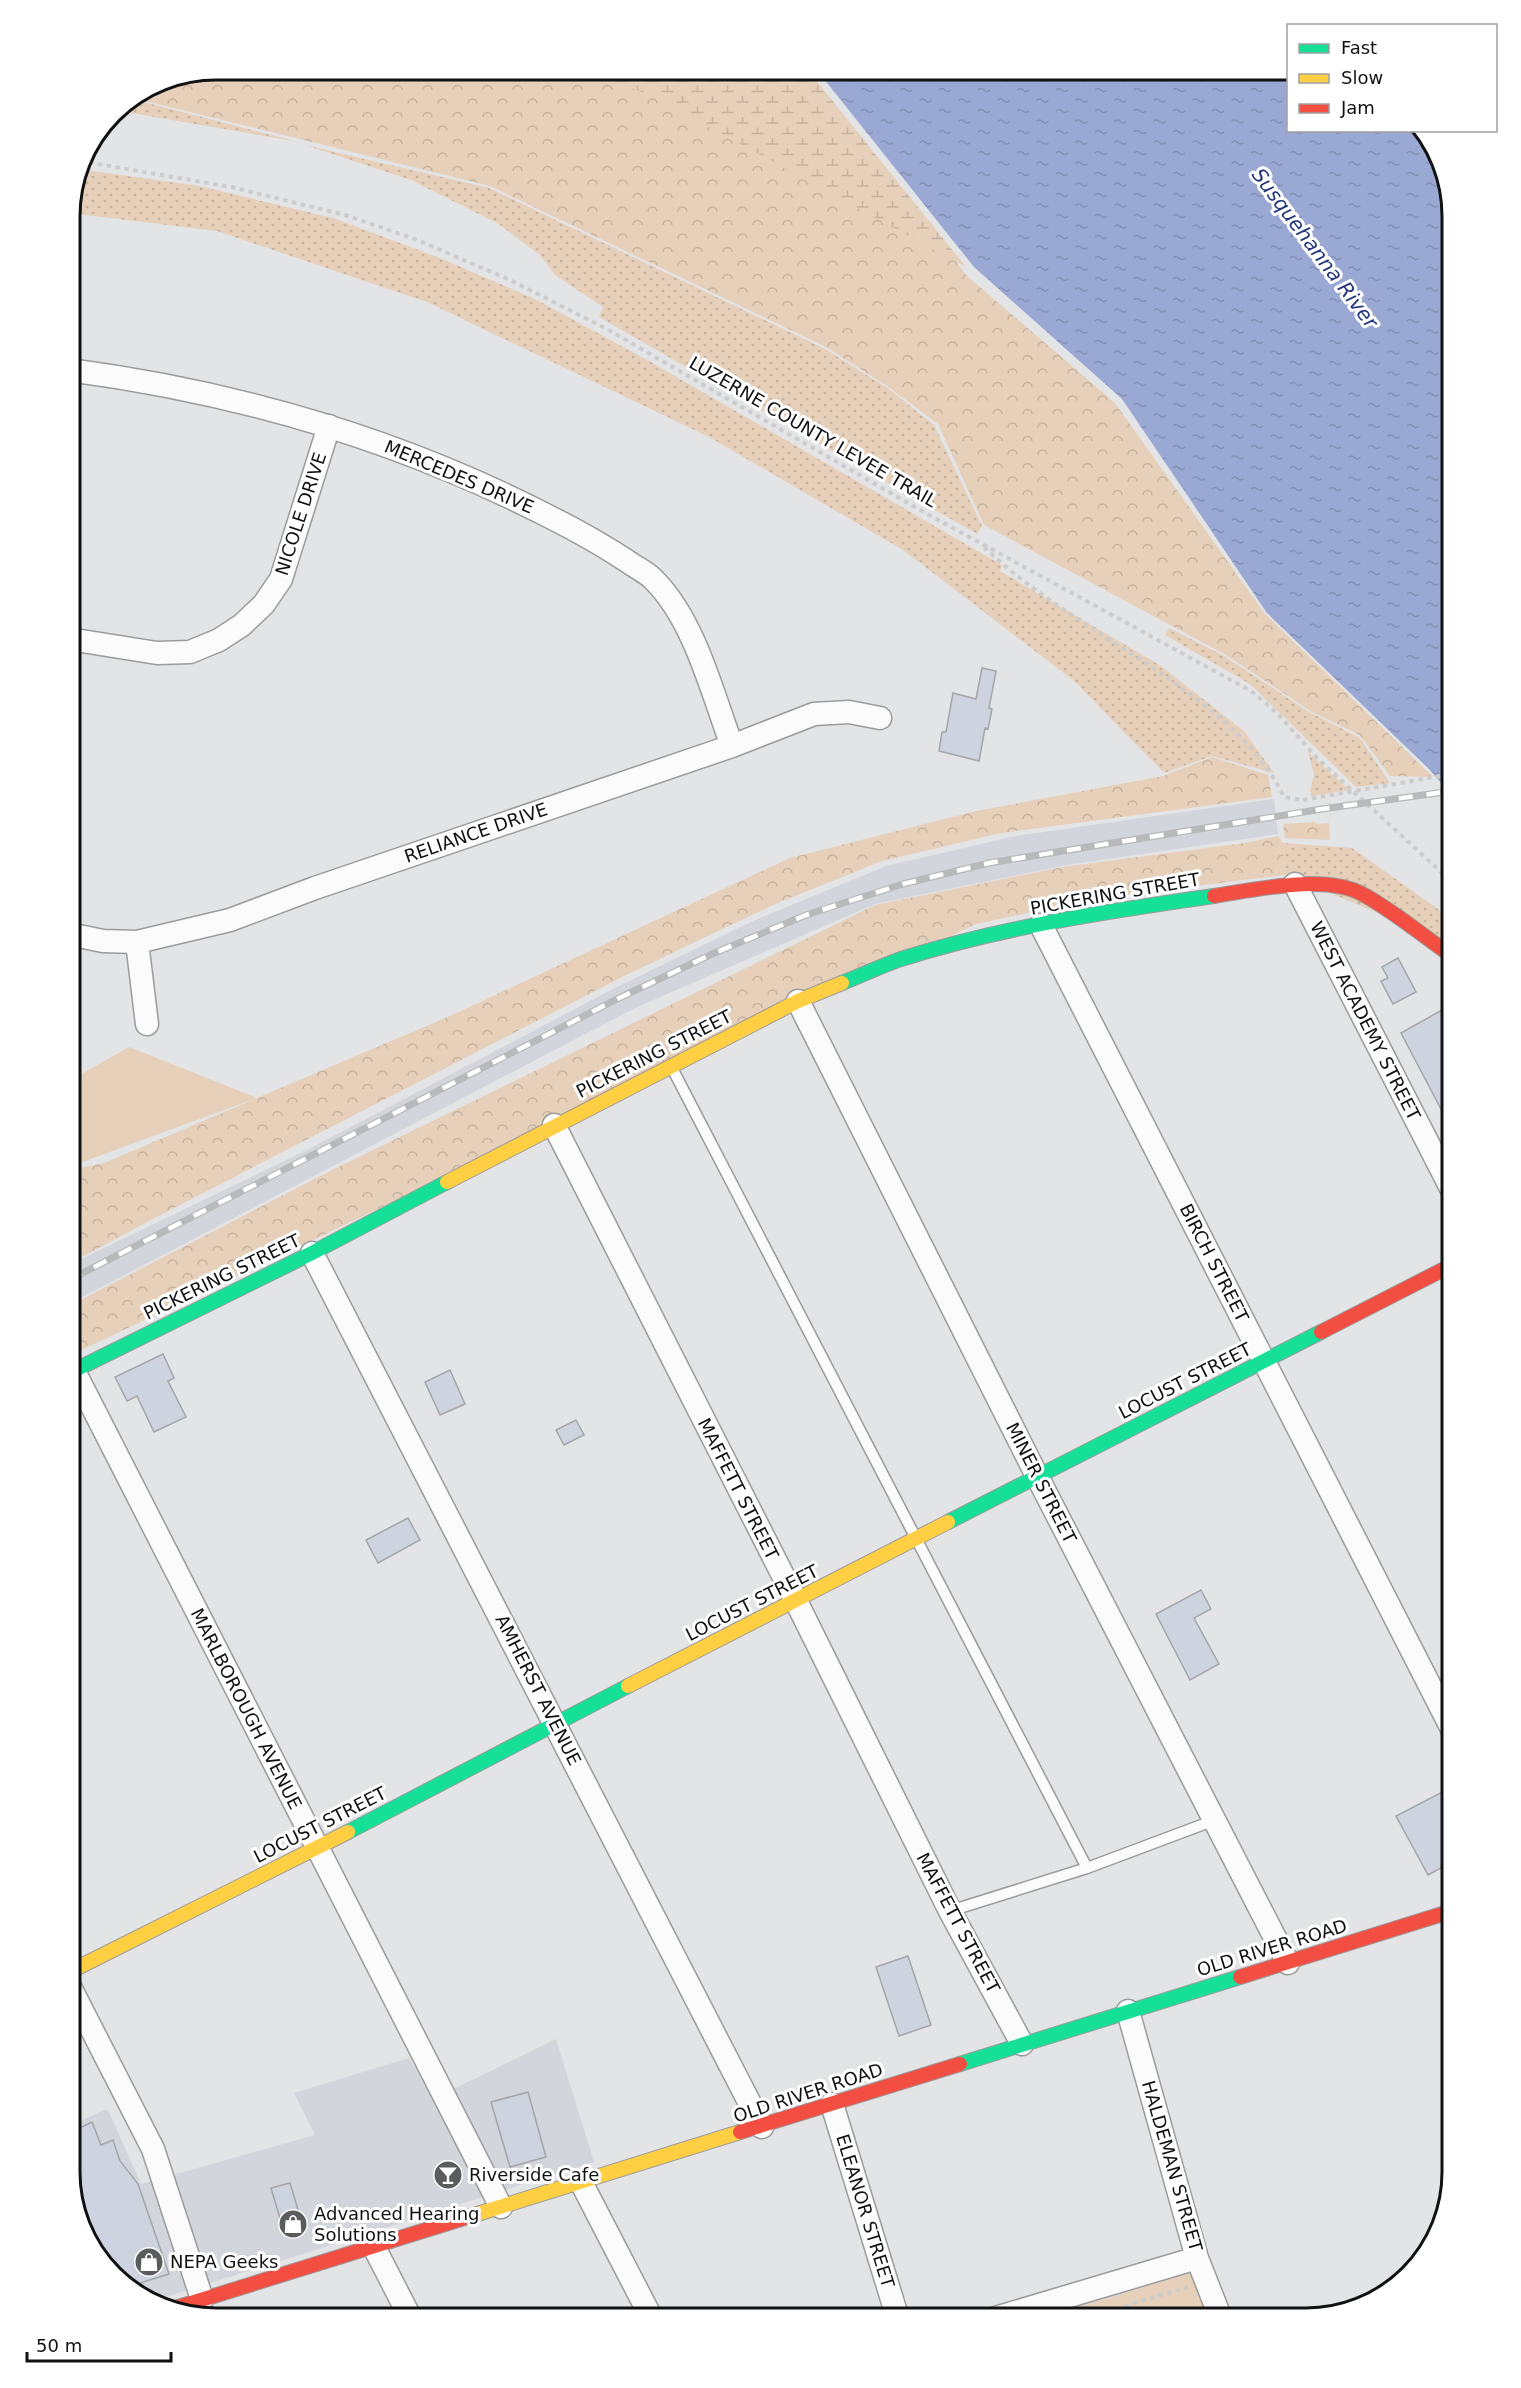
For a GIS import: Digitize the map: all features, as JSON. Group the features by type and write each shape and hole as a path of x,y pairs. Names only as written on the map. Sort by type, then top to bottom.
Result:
{"street":[{"name":"MERCEDES DRIVE","path":"80,371 222,396 329,426 416,456 501,491 592,538 652,578 687,625 732,746"},
{"name":"NICOLE DRIVE","path":"80,641 157,653 190,652 219,640 242,625 264,604 281,579 329,426"},
{"name":"RELIANCE DRIVE","path":"80,936 103,941 137,942 230,920 315,888 732,746 814,714 849,711 880,718"},
{"name":"PICKERING STREET","path":"80,1368 312,1252 670,1065 798,1001 899,960 968,940 1041,925 1165,903 1295,884 1341,886 1363,894 1442,949"},
{"name":"WEST ACADEMY STREET","path":"1295,884 1442,1171"},
{"name":"BIRCH STREET","path":"1041,925 1442,1709"},
{"path":"137,942 147,1024"},
{"name":"MINER STREET","path":"798,1001 1037,1476 1288,1963"},
{"name":"MAFFETT STREET","path":"554,1125 796,1601 950,1911 1022,2044"},
{"name":"AMHERST AVENUE","path":"312,1252 762,2127"},
{"name":"LOCUST STREET","path":"80,1966 317,1848 555,1723 1442,1270"},
{"name":"MARLBOROUGH AVENUE","path":"80,1388 501,2207"},
{"name":"OLD RIVER ROAD","path":"185,2305 1442,1914"},
{"path":"80,2006 153,2149 202,2299"},
{"name":"HALDEMAN STREET","path":"1128,2011 1197,2258 1217,2308"},
{"name":"ELEANOR STREET","path":"832,2104 895,2308"},
{"path":"581,2182 646,2308"},
{"path":"374,2247 405,2308"},
{"path":"1029,2308 1197,2258"}],"lane":[{"path":"670,1065 1087,1868"},
{"path":"950,1911 1087,1868 1215,1820"}],"path":[{"name":"LUZERNE COUNTY LEVEE TRAIL","path":"91,163 231,187 345,215 426,243 510,280 607,329 920,510 1251,691 1276,712 1319,760 1442,873"},
{"path":"978,542 1000,562 1060,606 1194,697 1236,732 1276,780 1284,797 1303,800 1442,776"},
{"path":"1117,2308 1188,2286 1191,2297"}],"shaded area":[{"path":"1274,799 1278,834 1067,865 875,904 635,1008 80,1298 80,1260 307,1150 615,988 753,921 886,866 1016,836"},
{"path":"556,2039 594,2162 164,2298 140,2286 113,2262 102,2248 87,2216 81,2190 80,2122 103,2110 108,2110 141,2184 315,2135 294,2093 409,2058 433,2099"}],"green space":[{"path":"207,80 816,80 967,276 1115,403 1265,614 1433,777 1390,776 1360,735 1312,712 1226,655 984,525 938,424 890,388 826,347 490,186 144,101 172,87"},
{"path":"610,80 816,80 966,267 650,95"},
{"path":"142,102 299,142 127,112"},
{"path":"305,145 489,188 825,349 889,389 934,425 982,526 977,534 599,317 603,307 555,275 540,255 497,223 411,180"},
{"path":"88,170 199,186 333,218 440,258 537,300 649,361 1002,565 1000,571 1161,666 1244,731 1274,773 1212,756 1164,773 1073,680 903,550 709,437 427,302 217,231 80,214 84,180"},
{"path":"1169,628 1224,656 1309,712 1360,738 1390,783 1356,787 1250,684 1165,635"},
{"path":"1308,752 1349,790 1312,796 1310,791 1314,774"},
{"path":"1212,757 1268,775 1272,797 1001,833 882,861 775,904 628,974 80,1258 80,1168 104,1163 450,1016 790,858 976,811 1163,776"},
{"path":"1315,822 1316,824 1329,823 1330,840 1285,838 1283,824"},
{"path":"1278,836 1283,843 1285,875 1098,898 976,924 80,1351 80,1300 324,1174 875,905 1062,867 1245,843"},
{"path":"1283,843 1352,848 1442,912 1442,939 1285,875"},
{"path":"129,1047 257,1098 80,1163 80,1075"},
{"path":"1186,2274 1192,2275 1206,2308 1076,2308"}],"water":[{"name":"Susquehanna River","path":"825,80 1287,80 1287,132 1413,132 1427,155 1434,172 1439,189 1442,216 1442,784 1267,613 1122,399 974,267"}],"building":[{"path":"982,668 996,671 989,708 992,709 988,729 985,728 979,761 939,751 942,732 946,732 953,693 976,699"},
{"path":"1398,958 1416,992 1393,1004 1381,981 1388,978 1382,967"},
{"path":"1442,1010 1442,1111 1401,1033"},
{"path":"163,1354 174,1378 168,1381 186,1417 154,1432 137,1396 127,1401 115,1377"},
{"path":"450,1370 465,1404 440,1415 425,1382"},
{"path":"576,1420 584,1435 564,1445 556,1430"},
{"path":"408,1518 420,1540 378,1563 366,1540"},
{"path":"1201,1590 1211,1609 1194,1618 1219,1664 1190,1680 1156,1614"},
{"path":"1442,1792 1442,1867 1428,1875 1396,1816"},
{"path":"908,1956 931,2025 899,2036 876,1967"},
{"path":"528,2092 546,2157 510,2167 491,2102"},
{"path":"92,2122 101,2145 113,2140 120,2161 138,2184 169,2274 137,2284 113,2262 102,2248 82,2199 80,2128"},
{"path":"290,2183 304,2230 285,2235 271,2188"}],"railway":[{"path":"80,1274 617,999 712,954 806,915 903,884 989,863 1322,809 1442,792"}],"traffic: fast":[{"path":"842,983 901,959 978,938 1095,914 1214,896"},
{"path":"80,1368 312,1253 447,1182"},
{"path":"948,1522 1321,1332"},
{"path":"348,1832 628,1686"},
{"path":"960,2064 1240,1977"}],"traffic: slow":[{"path":"447,1182 798,1001 842,983"},
{"path":"628,1686 948,1522"},
{"path":"80,1966 348,1832"},
{"path":"474,2215 740,2132"}],"traffic: jam":[{"path":"1214,896 1290,885 1311,884 1348,888 1387,909 1442,949"},
{"path":"1321,1332 1442,1270"},
{"path":"1240,1977 1442,1914"},
{"path":"740,2132 960,2064"},
{"path":"185,2305 474,2215"}],"place":[{"name":"Riverside Cafe","path":"448,2175"},
{"name":"Advanced Hearing Solutions","path":"293,2224"},
{"name":"NEPA Geeks","path":"149,2262"}]}
